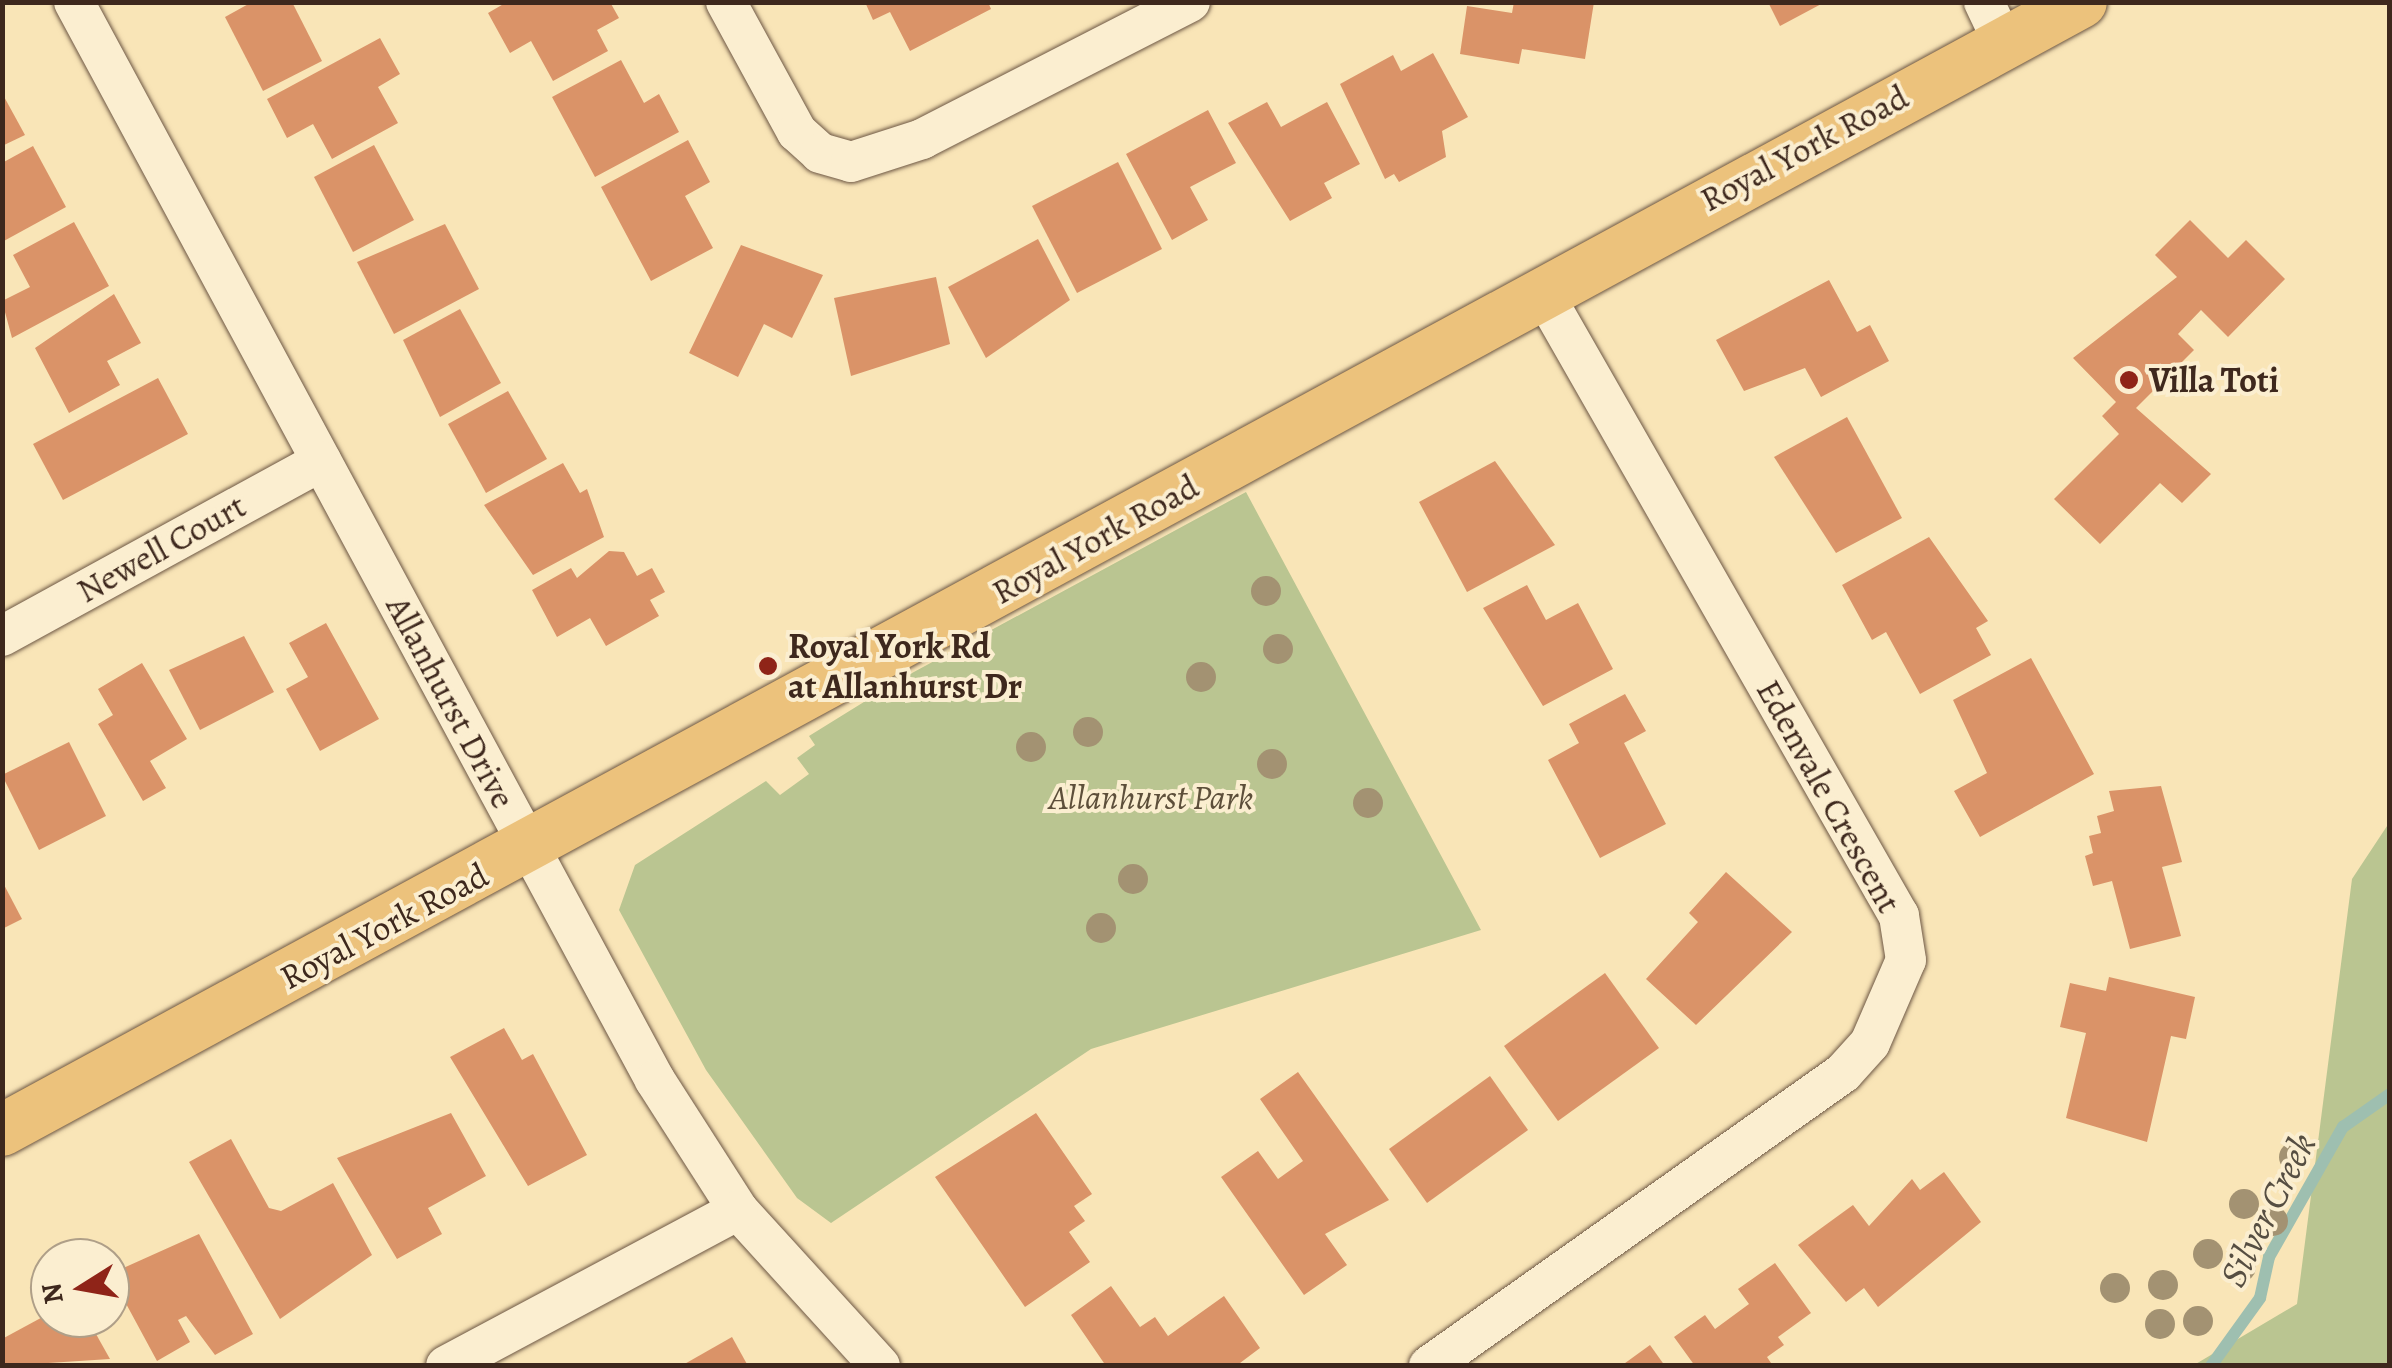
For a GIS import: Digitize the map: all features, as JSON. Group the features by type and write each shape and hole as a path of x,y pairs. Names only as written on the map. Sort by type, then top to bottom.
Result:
{"main road":[{"name":"Royal York Road","path":"2,1130 529,848 1542,291 1994,22 2081,2"}],"street":[{"name":"Allanhurst Drive","path":"74,2 655,1080 738,1210 880,1366"},
{"path":"726,2 797,132 820,153 851,162 922,139 1190,2"},
{"name":"Edenvale Crescent","path":"1429,1366 1843,1073 1870,1043 1906,960 1899,916 1542,291"},
{"name":"Newell Court","path":"2,636 321,461"},
{"path":"446,1366 738,1210"}],"green space":[{"name":"Allanhurst Park","path":"1246,492 1481,930 1091,1049 831,1223 797,1198 706,1070 619,910 635,865 766,781 780,795 809,774 797,758 815,745 809,736 901,679"},
{"path":"2389,823 2389,1365 2194,1365 2297,1304 2352,879"}],"building":[{"path":"252,2 292,2 322,61 263,91 225,17"},
{"path":"507,2 610,2 619,18 597,30 608,51 553,81 531,41 510,53 488,13"},
{"path":"865,2 988,2 991,9 910,51 890,12 873,20"},
{"path":"1514,2 1594,2 1585,59 1522,49 1519,64 1460,54 1467,6 1512,13"},
{"path":"1768,2 1825,2 1780,26"},
{"path":"380,38 400,74 378,87 398,123 332,159 313,124 287,138 267,99"},
{"path":"1433,53 1468,117 1442,131 1446,157 1399,182 1394,174 1385,179 1340,84 1393,55 1401,71"},
{"path":"621,60 644,103 659,94 679,132 595,177 552,97"},
{"path":"2,93 25,135 2,146"},
{"path":"1267,102 1281,127 1327,102 1360,164 1324,183 1332,198 1290,221 1228,123"},
{"path":"1208,110 1236,163 1190,187 1208,220 1172,240 1126,154"},
{"path":"688,140 710,182 685,196 713,248 651,281 601,187"},
{"path":"374,145 414,220 353,252 314,177"},
{"path":"33,146 66,207 2,242 2,163"},
{"path":"1118,162 1162,249 1077,293 1032,206"},
{"name":"Villa Toti","path":"2190,220 2228,258 2246,240 2285,279 2228,337 2201,310 2178,334 2194,350 2136,408 2211,474 2182,503 2160,483 2100,544 2054,499 2119,434 2102,416 2116,402 2073,358 2177,277 2155,255"},
{"path":"74,222 109,286 12,338 2,301 30,287 13,255"},
{"path":"445,224 479,289 394,334 357,262"},
{"path":"1038,239 1070,300 986,358 948,287"},
{"path":"741,245 823,275 792,338 764,324 738,377 689,353"},
{"path":"936,277 950,344 851,376 834,298"},
{"path":"1829,280 1857,332 1870,325 1889,361 1821,397 1805,368 1744,391 1716,340"},
{"path":"114,294 141,343 107,361 120,385 69,413 35,348"},
{"path":"460,309 501,383 440,417 403,340"},
{"path":"158,378 188,434 63,500 33,444"},
{"path":"508,391 547,459 486,493 448,424"},
{"path":"1847,417 1902,518 1836,553 1774,457"},
{"path":"1495,461 1555,545 1467,592 1419,502"},
{"path":"563,463 580,493 587,489 604,537 533,575 484,505"},
{"path":"1929,537 1988,621 1976,628 1991,655 1920,694 1886,632 1872,640 1842,585"},
{"path":"609,551 624,552 637,576 652,568 665,592 650,600 659,616 606,646 590,618 557,637 532,590 571,568 577,578"},
{"path":"1527,585 1546,620 1578,603 1613,669 1543,706 1483,608"},
{"path":"326,623 379,719 320,751 286,689 308,677 289,643"},
{"path":"244,636 274,692 200,730 169,670"},
{"path":"2031,658 2094,774 1980,837 1954,791 1987,773 1953,700"},
{"path":"142,663 187,739 150,761 166,788 143,801 98,724 113,715 98,689"},
{"path":"1625,694 1646,731 1624,743 1666,824 1600,858 1548,760 1579,743 1569,724"},
{"path":"69,742 106,816 39,850 2,775"},
{"path":"2161,786 2182,862 2162,867 2181,936 2130,949 2112,881 2093,886 2085,856 2093,853 2089,836 2101,833 2097,816 2114,811 2109,791"},
{"path":"1726,872 1792,932 1696,1025 1646,979 1698,922 1689,913"},
{"path":"2,881 22,919 2,929"},
{"path":"1605,973 1659,1048 1558,1121 1504,1046"},
{"path":"2109,977 2195,997 2186,1039 2171,1036 2147,1142 2066,1118 2086,1033 2060,1027 2070,983 2106,991"},
{"path":"504,1028 522,1060 533,1054 587,1155 528,1186 450,1057"},
{"path":"1298,1072 1389,1200 1325,1234 1347,1265 1304,1295 1221,1177 1258,1151 1278,1179 1303,1161 1260,1099"},
{"path":"1490,1076 1528,1130 1427,1203 1389,1149"},
{"path":"451,1113 486,1176 428,1208 442,1234 397,1259 337,1158"},
{"path":"1036,1113 1092,1194 1074,1206 1085,1221 1069,1232 1090,1262 1025,1307 935,1177"},
{"path":"231,1139 269,1208 281,1211 333,1183 372,1255 280,1319 189,1162"},
{"path":"1944,1172 1981,1222 1878,1307 1864,1288 1846,1302 1798,1245 1853,1205 1869,1226 1912,1179 1920,1190"},
{"path":"199,1234 253,1334 215,1355 186,1316 178,1320 190,1342 157,1361 130,1311 130,1265"},
{"path":"1775,1263 1811,1313 1778,1337 1784,1345 1767,1357 1773,1366 1695,1366 1674,1337 1705,1315 1715,1329 1749,1304 1738,1289"},
{"path":"1111,1286 1140,1327 1155,1317 1168,1336 1224,1296 1260,1348 1236,1366 1106,1366 1071,1315"},
{"path":"30,1324 30,1338 98,1338 110,1359 2,1366 2,1339"},
{"path":"732,1337 748,1366 681,1366"},
{"path":"1650,1345 1665,1366 1621,1366"}],"waterway":[{"name":"Silver Creek","path":"2211,1366 2260,1298 2269,1257 2343,1127 2390,1094"}],"place":[{"name":"Villa Toti","path":"2129,380"},
{"name":"Royal York Rd at Allanhurst Dr","path":"768,666"}]}
